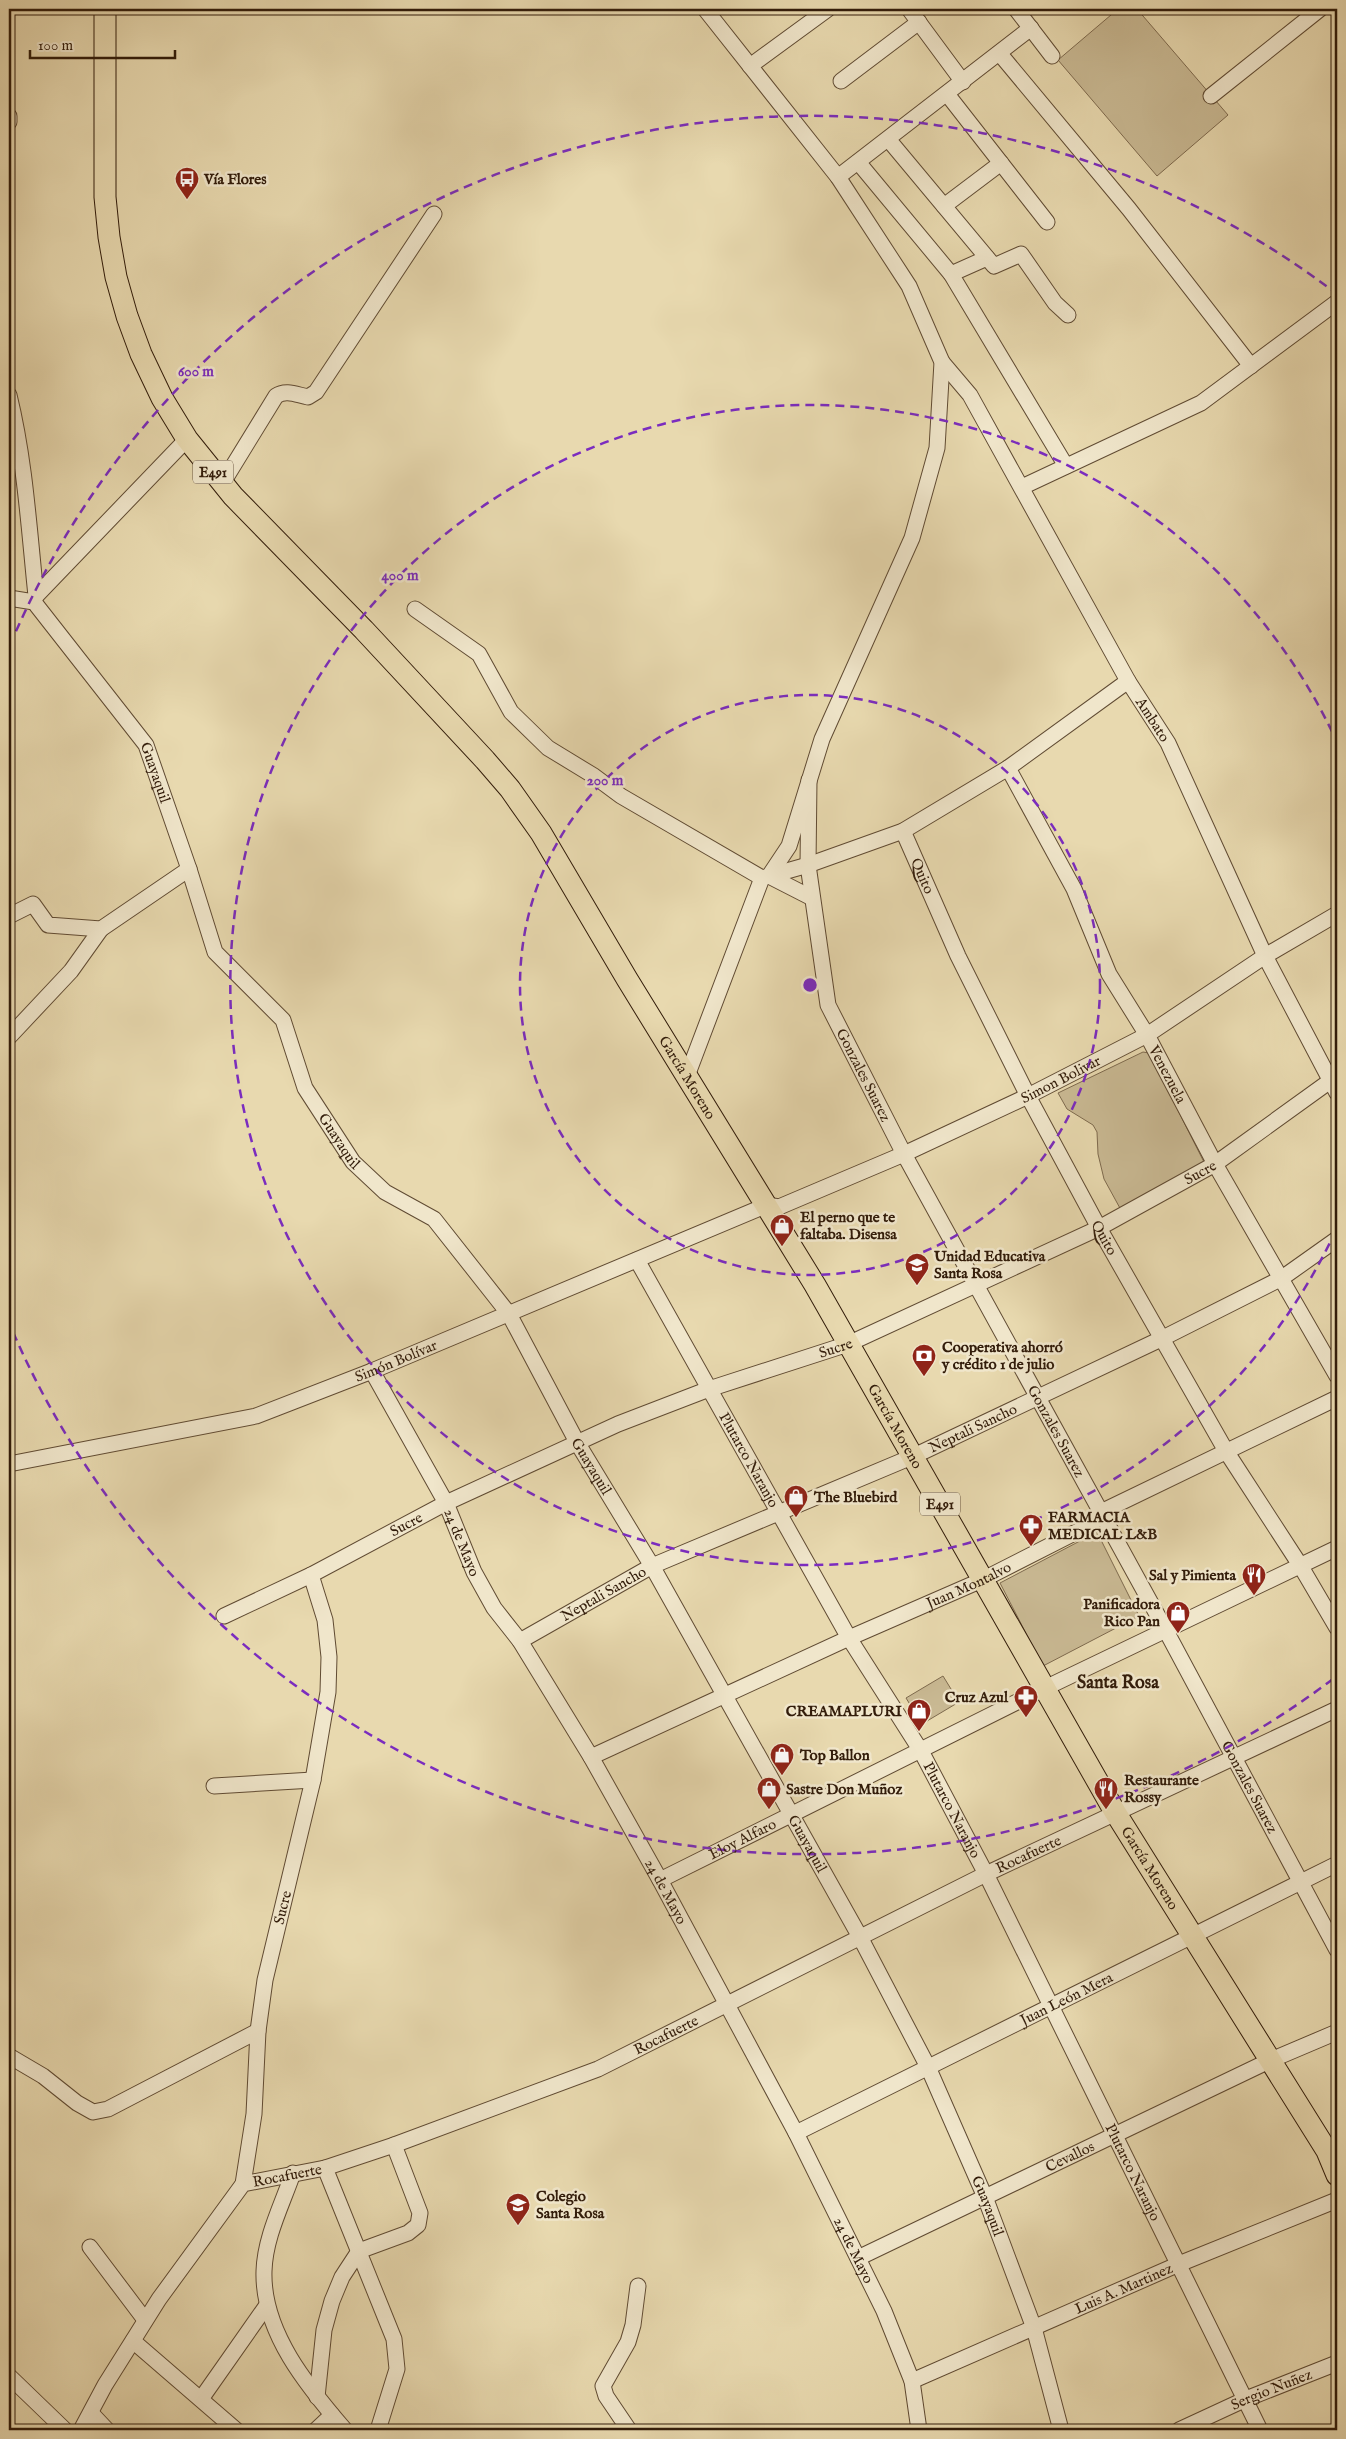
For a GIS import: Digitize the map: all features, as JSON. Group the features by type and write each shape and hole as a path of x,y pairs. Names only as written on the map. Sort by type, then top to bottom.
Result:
{"highway":[{"name":"E491","path":"105,9 105,197 116,277 140,354 162,398 187,439 222,484"},
{"name":"García Moreno","path":"222,484 253,520 364,630 485,760 510,789 541,833 767,1205 914,1456 982,1580 1020,1644 1043,1689 1115,1812 1327,2151 1337,2176"}],"street":[{"path":"687,1076 766,877 789,846 822,739 912,538 937,448 942,362 909,286 838,177 705,9"},
{"path":"750,66 828,9"},
{"path":"909,9 963,82"},
{"path":"1016,9 1052,56"},
{"path":"1211,96 1320,9"},
{"path":"840,81 919,22"},
{"path":"838,177 1000,54 1031,28"},
{"path":"1000,54 1130,210 1251,366"},
{"path":"947,94 1047,222"},
{"path":"9,116 9,122"},
{"path":"888,139 994,266 1021,254 1055,303 1068,315"},
{"path":"858,162 951,274 1066,466"},
{"path":"944,206 1001,163"},
{"path":"222,484 276,396 281,392 308,396 316,392 434,214"},
{"path":"951,274 988,258"},
{"path":"1022,487 1201,403 1337,302"},
{"name":"Ambato","path":"942,362 970,394 1128,681 1168,743 1265,956 1335,1083"},
{"path":"9,395 15,419 26,496 35,599"},
{"path":"9,598 35,599 187,439"},
{"name":"Guayaquil","path":"35,599 146,746 189,869 215,952 283,1020 305,1088 353,1162 384,1192 434,1219 510,1314 578,1444 652,1566 792,1815 860,1937 928,2067 985,2197 1034,2328 1061,2430"},
{"path":"415,609 479,654 511,712 548,748 594,776 621,796 766,877 812,898"},
{"path":"766,877 808,865 903,831 1008,768 1128,681"},
{"name":"Venezuela","path":"1008,768 1074,889 1109,974 1147,1035 1214,1164 1282,1278 1337,1376"},
{"name":"Gonzales Suarez","path":"809,780 808,865 828,1005 904,1154 1166,1631 1337,1950"},
{"name":"Quito","path":"903,831 958,956 1028,1096 1099,1228 1226,1451 1300,1565 1337,1628"},
{"path":"9,1037 71,971 101,929 189,869"},
{"path":"9,916 33,904 48,925 101,929"},
{"name":"Simon Bolivar","path":"767,1205 779,1207 904,1154 1028,1096 1147,1035 1265,956 1337,914"},
{"name":"Sucre","path":"224,1616 310,1575 446,1503 618,1424 709,1389 848,1344 1099,1228 1214,1164 1335,1083"},
{"name":"Simón Bolívar","path":"9,1464 256,1416 372,1371 767,1205"},
{"name":"Neptali Sancho","path":"520,1641 652,1566 914,1456 1163,1338 1282,1278 1337,1239"},
{"name":"Plutarco Naranjo","path":"637,1260 849,1638 921,1752 986,1874 1260,2430"},
{"name":"24 de Mayo","path":"372,1371 446,1503 474,1572 494,1608 520,1641 591,1757 660,1880 725,2006 796,2133 884,2311 912,2381 919,2430"},
{"name":"Juan Montalvo","path":"591,1757 849,1638 982,1580 1092,1524 1101,1512 1337,1398"},
{"name":"Eloy Alfaro","path":"660,1880 921,1752 1043,1689 1337,1548"},
{"name":"Sucre","path":"243,2184 254,2114 258,2031 265,1980 313,1780 323,1730 329,1657 325,1620 310,1575"},
{"name":"Rocafuerte","path":"81,2430 105,2385 145,2320 243,2184 324,2168 394,2145 598,2069 986,1874 1337,1709"},
{"path":"214,1786 313,1780"},
{"name":"Juan León Mera","path":"796,2133 1337,1864"},
{"path":"9,2056 43,2076 92,2112 108,2109 258,2031"},
{"name":"Cevallos","path":"858,2258 1271,2060 1337,2032"},
{"path":"317,2397 324,2330 332,2301 342,2277 359,2251 408,2233 418,2225 420,2213 394,2145"},
{"path":"324,2168 394,2339 397,2354 397,2370 378,2430"},
{"path":"293,2173 270,2234 264,2271 266,2306 286,2348 317,2397 345,2430"},
{"name":"Luis A. Martinez","path":"912,2381 1179,2264 1337,2200"},
{"path":"90,2247 145,2320"},
{"path":"629,2430 606,2396 603,2386 628,2342 633,2325 638,2286"},
{"path":"202,2399 266,2306"},
{"path":"133,2341 236,2430"},
{"name":"Sergio Nuñez","path":"1179,2430 1246,2399 1337,2363"},
{"path":"9,2376 65,2430"},
{"path":"91,2413 107,2430"},
{"path":"316,2430 332,2415"}],"shaded area":[{"path":"1118,9 1137,9 1228,115 1157,176 1058,60"},
{"path":"1143,1052 1149,1053 1205,1164 1121,1210 1104,1179 1098,1154 1097,1132 1093,1125 1067,1109 1058,1093"},
{"path":"1097,1532 1139,1616 1043,1666 1000,1583"},
{"path":"943,1676 959,1702 922,1724 906,1698"}],"place":[{"name":"Vía Flores","path":"187,200"},
{"name":"El perno que te faltaba. Disensa","path":"782,1247"},
{"name":"Unidad Educativa Santa Rosa","path":"917,1286"},
{"name":"Cooperativa ahorró y crédito 1 de julio","path":"924,1377"},
{"name":"The Bluebird","path":"796,1518"},
{"name":"FARMACIA MEDICAL L&B","path":"1031,1547"},
{"name":"Sal y Pimienta","path":"1254,1596"},
{"name":"Panificadora Rico Pan","path":"1178,1634"},
{"name":"Cruz Azul","path":"1026,1718"},
{"name":"CREAMAPLURI","path":"919,1732"},
{"name":"Top Ballon","path":"782,1776"},
{"name":"Sastre Don Muñoz","path":"769,1810"},
{"name":"Restaurante Rossy","path":"1106,1810"},
{"name":"Colegio Santa Rosa","path":"518,2226"}],"district":[{"name":"Santa Rosa","path":"1118,1682"}]}
